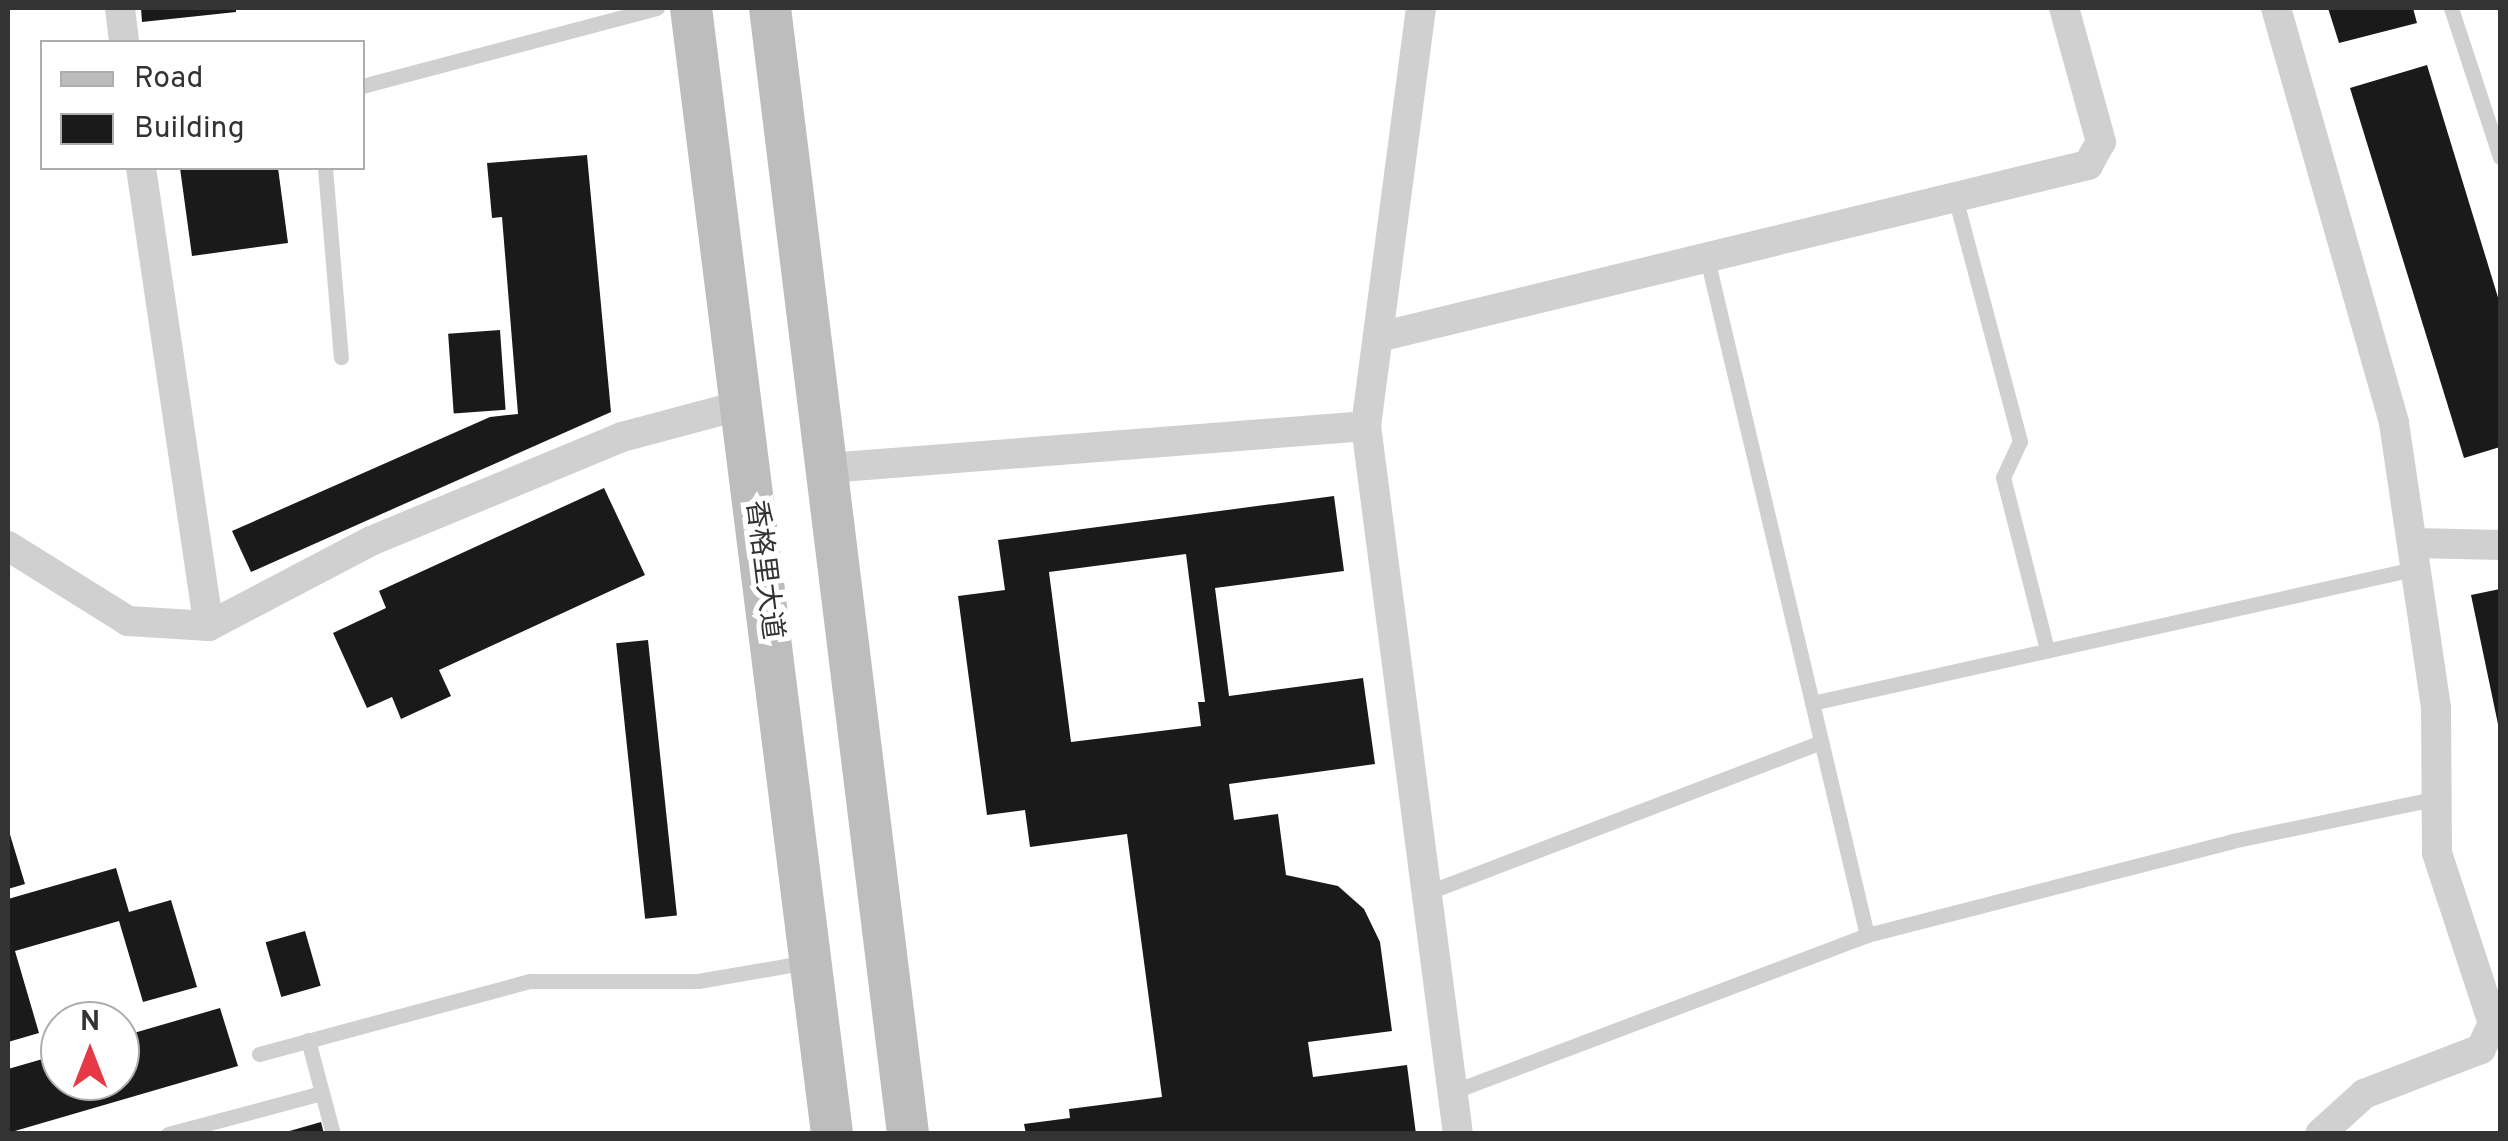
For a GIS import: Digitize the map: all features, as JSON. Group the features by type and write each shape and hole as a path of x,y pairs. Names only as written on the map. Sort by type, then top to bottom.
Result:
{"main road":[{"name":"香格里大道","path":"690,8 832,1134"},
{"path":"770,8 908,1134"}],"street":[{"path":"120,8 124,40"},
{"path":"1420,8 1366,426 1458,1134"},
{"path":"1380,337 1706,254 2088,165 2100,142 2064,8"},
{"path":"2276,8 2372,328 2417,555 2436,708 2433,799 2444,887 2492,1014 2488,1041 2364,1094 2320,1134"},
{"path":"141,170 210,626"},
{"path":"8,546 128,620 210,626 372,540 622,437 742,405"},
{"path":"828,468 1366,426"},
{"path":"2417,555 2500,544"}],"lane":[{"path":"365,85 657,8"},
{"path":"2451,8 2500,156"},
{"path":"325,170 341,357"},
{"path":"1956,198 2020,440 2004,477 2047,650"},
{"path":"1706,254 1867,935"},
{"path":"1812,703 2047,650 2417,555"},
{"path":"1426,893 1821,742"},
{"path":"1452,1092 1867,935 2232,841 2433,799"},
{"path":"258,1054 530,981 698,981 812,962"},
{"path":"308,1040 333,1134"},
{"path":"168,1134 322,1093"}],"building":[{"path":"141,8 236,8 236,12 142,22"},
{"path":"2328,8 2413,8 2417,23 2339,43"},
{"path":"2427,65 2500,304 2500,447 2464,458 2350,88"},
{"path":"587,155 611,412 251,572 232,531 490,417 518,414 502,217 492,218 487,163"},
{"path":"180,170 278,170 288,243 192,256"},
{"path":"500,330 506,410 454,413 448,334"},
{"path":"604,488 645,575 439,670 451,696 401,719 392,697 367,708 333,633 386,608 379,591"},
{"path":"1334,496 1344,571 1215,588 1229,696 1363,678 1375,764 1229,784 1234,820 1278,814 1286,875 1338,886 1364,909 1380,942 1392,1031 1308,1042 1313,1077 1407,1065 1416,1134 1026,1134 1024,1124 1070,1118 1069,1109 1162,1097 1127,834 1030,847 1025,810 987,815 958,596 1005,590 998,540","holes":["1186,554 1205,702 1198,702 1201,726 1071,742 1049,572"]},
{"path":"2500,589 2500,729 2499,729 2471,595"},
{"path":"648,640 677,915 645,919 616,643"},
{"path":"8,828 25,884 8,889"},
{"path":"116,868 129,912 171,900 197,987 143,1002 119,921 15,951 39,1033 8,1042 8,899"},
{"path":"305,931 321,986 281,997 266,942"},
{"path":"220,1008 238,1066 140,1095 140,1031"},
{"path":"40,1060 40,1101 118,1101 8,1133 8,1069"},
{"path":"321,1122 324,1134 286,1134 286,1132"}]}
